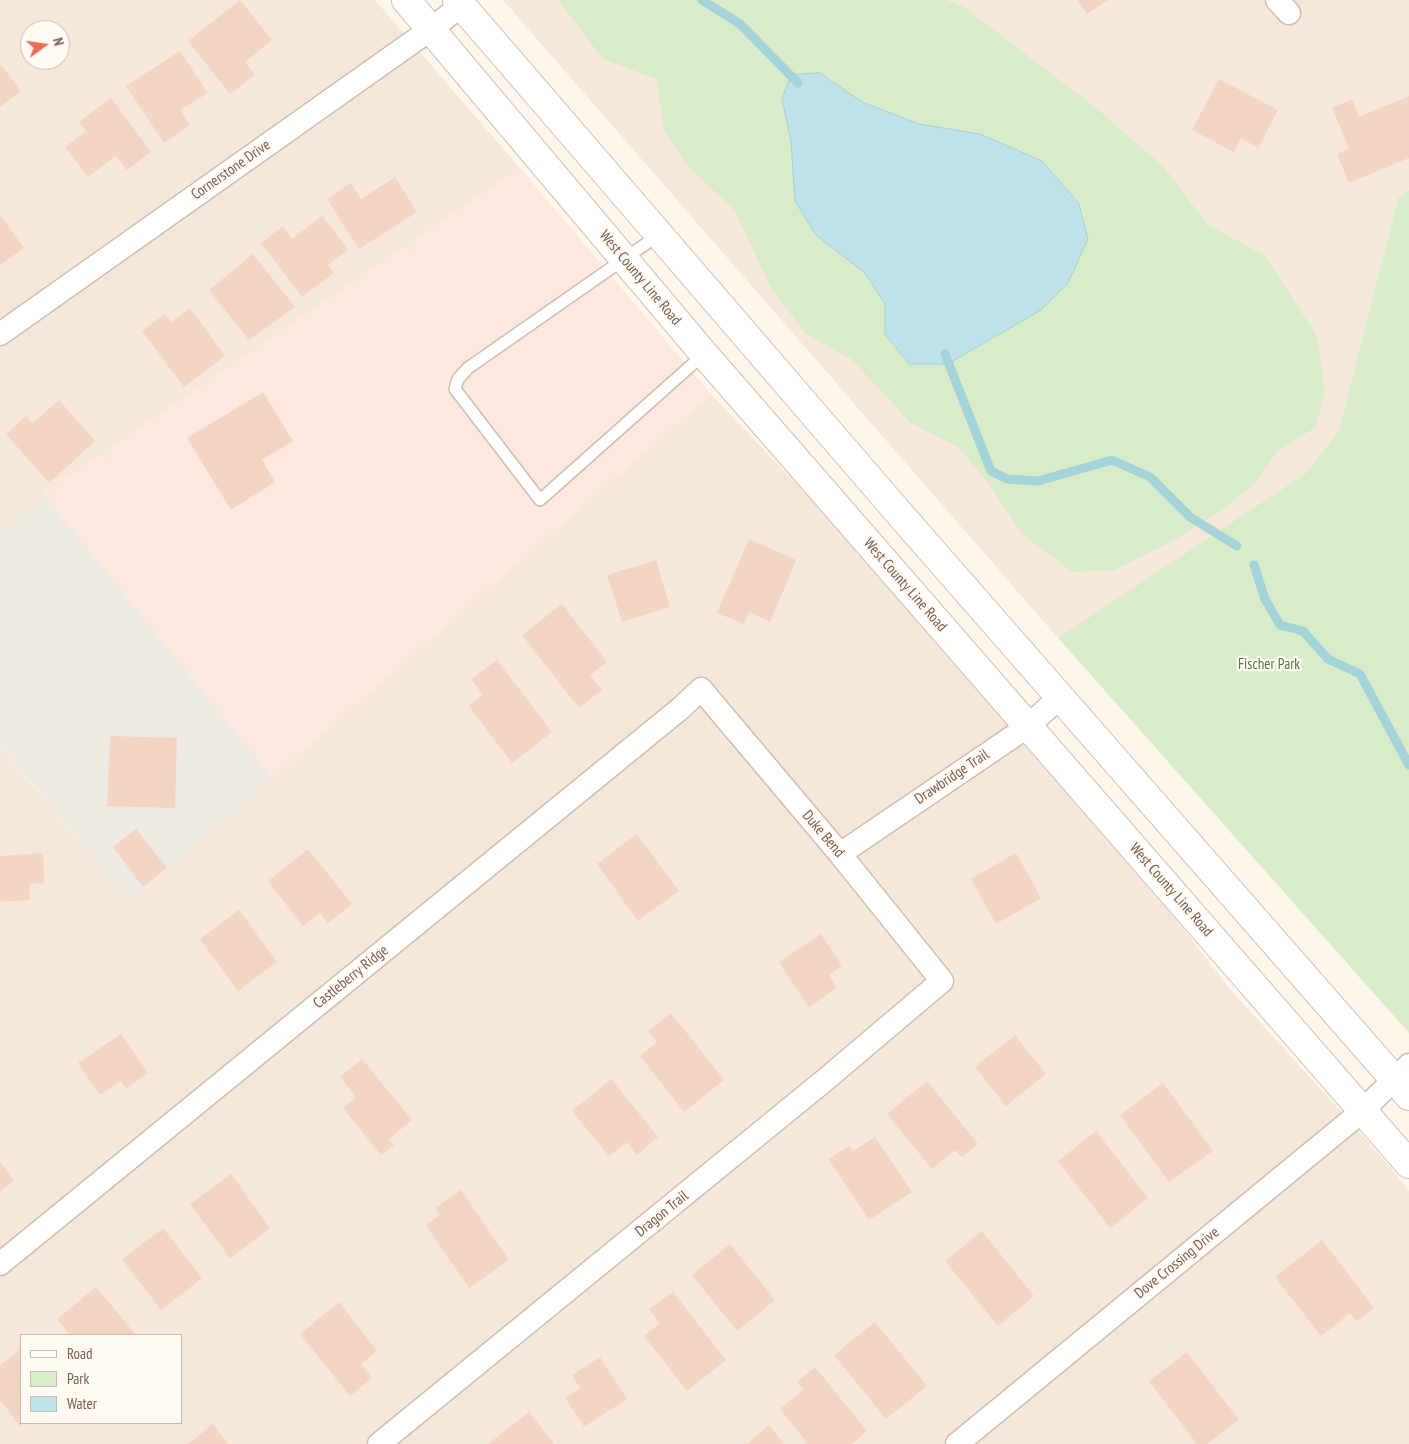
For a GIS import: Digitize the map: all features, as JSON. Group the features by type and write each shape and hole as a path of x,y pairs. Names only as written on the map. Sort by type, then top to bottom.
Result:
{"main road":[{"name":"West County Line Road","path":"406,0 704,354 1409,1164"},
{"path":"460,2 898,512 1404,1080"}],"street":[{"name":"Cornerstone Drive","path":"0,334 431,29 460,2"},
{"name":"Duke Bend","path":"701,689 840,854 942,981"},
{"name":"Castleberry Ridge","path":"0,1264 681,708 701,689"},
{"name":"Drawbridge Trail","path":"840,854 1027,726 1060,696"},
{"name":"Dragon Trail","path":"379,1444 825,1080 942,981"},
{"name":"Dove Crossing Drive","path":"957,1444 1363,1110 1404,1080"}],"lane":[{"path":"660,234 468,368 458,379 455,389 540,500 704,354"}],"shaded area":[{"path":"0,0 375,0 520,168 44,494 0,533"},
{"path":"503,0 1409,0 1409,190 1398,198 1339,430 1306,473 1058,638"},
{"path":"520,168 711,394 273,778 44,494"},
{"path":"711,394 1027,727 1230,989 1380,1155 1409,1191 1409,1444 0,1444 0,746 130,902"},
{"path":"44,494 273,778 130,902 0,745 0,533"}],"green space":[{"path":"558,0 947,0 964,7 1096,108 1164,167 1207,224 1265,256 1317,336 1325,391 1316,427 1278,451 1254,484 1215,515 1171,542 1115,570 1073,572 1023,535 989,484 958,447 911,423 851,359 805,333 771,288 735,211 686,164 664,130 656,79 603,59","holes":["820,73 861,102 919,124 980,134 1068,283 1041,310 1005,331 885,334 885,304 865,273 791,141 782,99"]},
{"name":"Fischer Park","path":"1409,190 1409,1033 1058,638 1306,473 1339,430 1398,198"}],"water":[{"path":"820,73 862,102 919,124 980,134 1042,161 1079,204 1088,239 1068,283 1041,310 948,364 909,364 885,334 885,304 865,273 816,235 795,201 791,141 782,99 791,75"}],"building":[{"path":"240,0 272,40 245,62 255,75 230,94 188,41"},
{"path":"1077,0 1108,0 1087,14"},
{"path":"180,51 208,93 180,110 190,125 164,143 126,86"},
{"path":"0,64 21,91 0,107"},
{"path":"1219,79 1278,110 1258,148 1241,138 1234,152 1192,130"},
{"path":"1409,96 1409,158 1349,183 1337,154 1349,148 1332,108 1352,99 1359,117"},
{"path":"111,98 151,152 127,170 116,156 88,177 65,147 86,131 79,122"},
{"path":"395,177 417,212 359,249 327,199 351,183 361,199"},
{"path":"0,215 24,248 0,265"},
{"path":"322,216 348,249 328,265 334,273 302,297 261,243 283,226 292,239"},
{"path":"253,254 295,307 249,340 209,290"},
{"path":"190,308 225,356 184,387 142,331 165,314 171,322"},
{"path":"263,392 293,441 262,460 275,482 231,510 187,438"},
{"path":"59,400 95,441 49,483 6,434 26,416 33,423"},
{"path":"749,539 796,560 770,622 749,612 744,624 717,613"},
{"path":"656,560 670,607 622,622 607,575"},
{"path":"562,604 607,662 590,675 602,690 579,708 522,635"},
{"path":"497,660 552,732 512,763 469,706 483,695 471,679"},
{"path":"110,736 177,738 175,808 107,806"},
{"path":"136,829 167,868 143,887 113,847"},
{"path":"637,834 679,891 638,921 597,864"},
{"path":"308,849 352,904 328,923 320,913 303,926 268,881"},
{"path":"43,853 44,883 29,884 30,900 0,902 0,856"},
{"path":"1016,853 1041,898 996,924 971,879"},
{"path":"239,910 277,962 238,991 200,939"},
{"path":"821,934 842,966 829,975 837,988 809,1007 779,962"},
{"path":"671,1013 724,1080 684,1112 640,1056 657,1042 648,1031"},
{"path":"121,1034 148,1073 126,1089 121,1081 100,1095 78,1063"},
{"path":"1015,1035 1046,1074 1006,1106 975,1067"},
{"path":"362,1059 412,1120 389,1139 394,1145 381,1155 343,1108 356,1097 340,1077"},
{"path":"611,1079 658,1137 637,1155 627,1142 609,1156 572,1111"},
{"path":"927,1081 978,1144 962,1157 955,1150 932,1169 887,1114"},
{"path":"1163,1083 1213,1151 1169,1182 1120,1115"},
{"path":"1096,1131 1148,1198 1110,1228 1058,1161"},
{"path":"875,1137 912,1192 869,1220 828,1159 849,1146 853,1151"},
{"path":"0,1162 14,1180 0,1192"},
{"path":"231,1174 270,1228 230,1258 190,1204"},
{"path":"461,1190 509,1260 469,1288 426,1225 440,1215 435,1208"},
{"path":"163,1228 202,1278 161,1310 122,1259"},
{"path":"982,1231 1034,1296 998,1326 945,1261"},
{"path":"1322,1240 1374,1308 1357,1321 1350,1313 1321,1336 1275,1277"},
{"path":"730,1244 775,1300 737,1331 692,1275"},
{"path":"96,1287 135,1334 69,1334 57,1319"},
{"path":"673,1292 726,1360 687,1391 644,1336 660,1323 649,1309"},
{"path":"339,1302 377,1351 361,1364 372,1378 350,1396 300,1334"},
{"path":"875,1322 927,1386 886,1419 834,1355"},
{"path":"20,1350 20,1424 23,1424 20,1426 0,1400 0,1365"},
{"path":"1187,1352 1239,1420 1207,1444 1197,1444 1149,1381"},
{"path":"600,1357 627,1399 584,1427 565,1398 580,1388 572,1375"},
{"path":"815,1367 867,1431 852,1444 808,1444 780,1409 804,1389 797,1382"},
{"path":"529,1412 554,1444 488,1444"},
{"path":"213,1424 228,1444 188,1444"},
{"path":"769,1425 784,1444 747,1444"}],"waterway":[{"path":"702,0 740,24 798,83"},
{"path":"945,354 991,471 1007,479 1038,481 1112,460 1150,477 1190,517 1237,546"},
{"path":"1254,565 1265,599 1280,625 1303,631 1328,659 1360,674 1409,765"}]}
